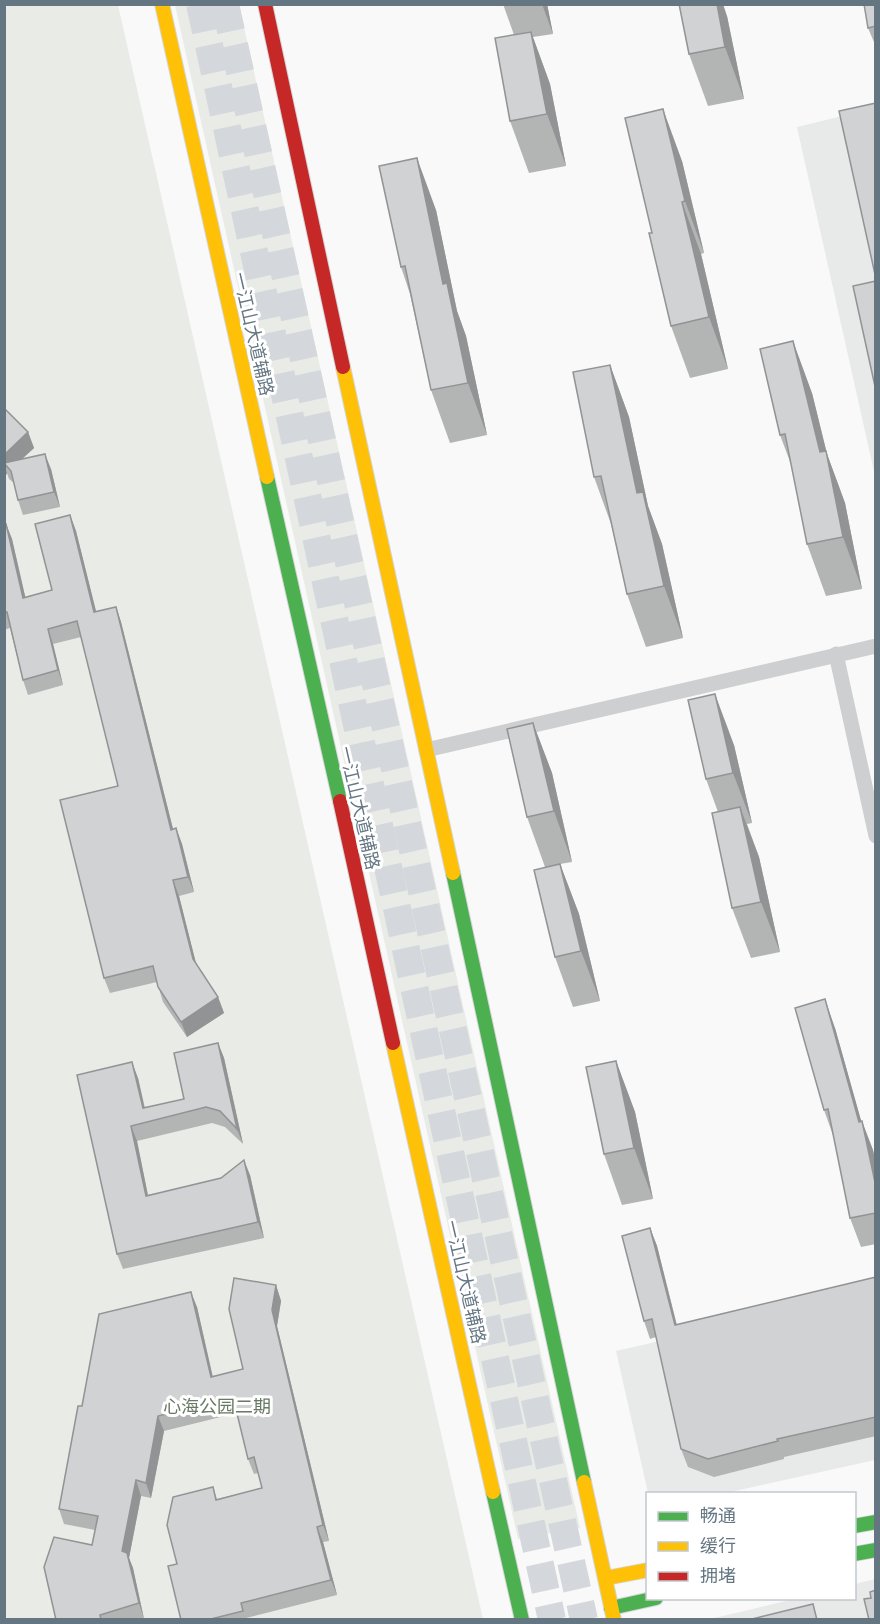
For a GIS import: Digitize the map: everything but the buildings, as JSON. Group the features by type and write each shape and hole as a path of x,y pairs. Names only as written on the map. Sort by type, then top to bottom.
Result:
{"main road":[{"name":"一江山大道辅路","path":"162,4 522,1620"},
{"path":"266,7 613,1614 653,1600"},
{"path":"856,1526 876,1522"},
{"path":"856,1554 876,1550"},
{"path":"606,1578 646,1570"}],"street":[{"path":"426,750 876,646"},
{"path":"836,654 876,836"}],"shaded area":[{"path":"875,108 875,476 797,127"},
{"path":"875,1292 875,1460 731,1492 648,1492 616,1351"},
{"path":"875,1579 875,1619 706,1620 790,1600 856,1600 856,1584"}],"green space":[{"name":"心海公园二期","path":"5,5 118,5 483,1619 5,1620"},
{"path":"175,5 239,5 580,1528 518,1539"}],"tunnel":[{"path":"200,4 552,1620"},
{"path":"225,4 584,1620"}],"traffic: fast":[{"path":"267,477 340,801"},
{"path":"453,873 584,1482"},
{"path":"493,1492 522,1620"},
{"path":"856,1526 876,1522"},
{"path":"856,1554 876,1550"},
{"path":"611,1608 647,1600"}],"traffic: slow":[{"path":"162,4 267,477"},
{"path":"343,367 453,873"},
{"path":"393,1043 493,1492"},
{"path":"584,1482 614,1620"},
{"path":"606,1578 646,1570"}],"traffic: jam":[{"path":"265,4 343,367"},
{"path":"340,801 393,1043"}]}
